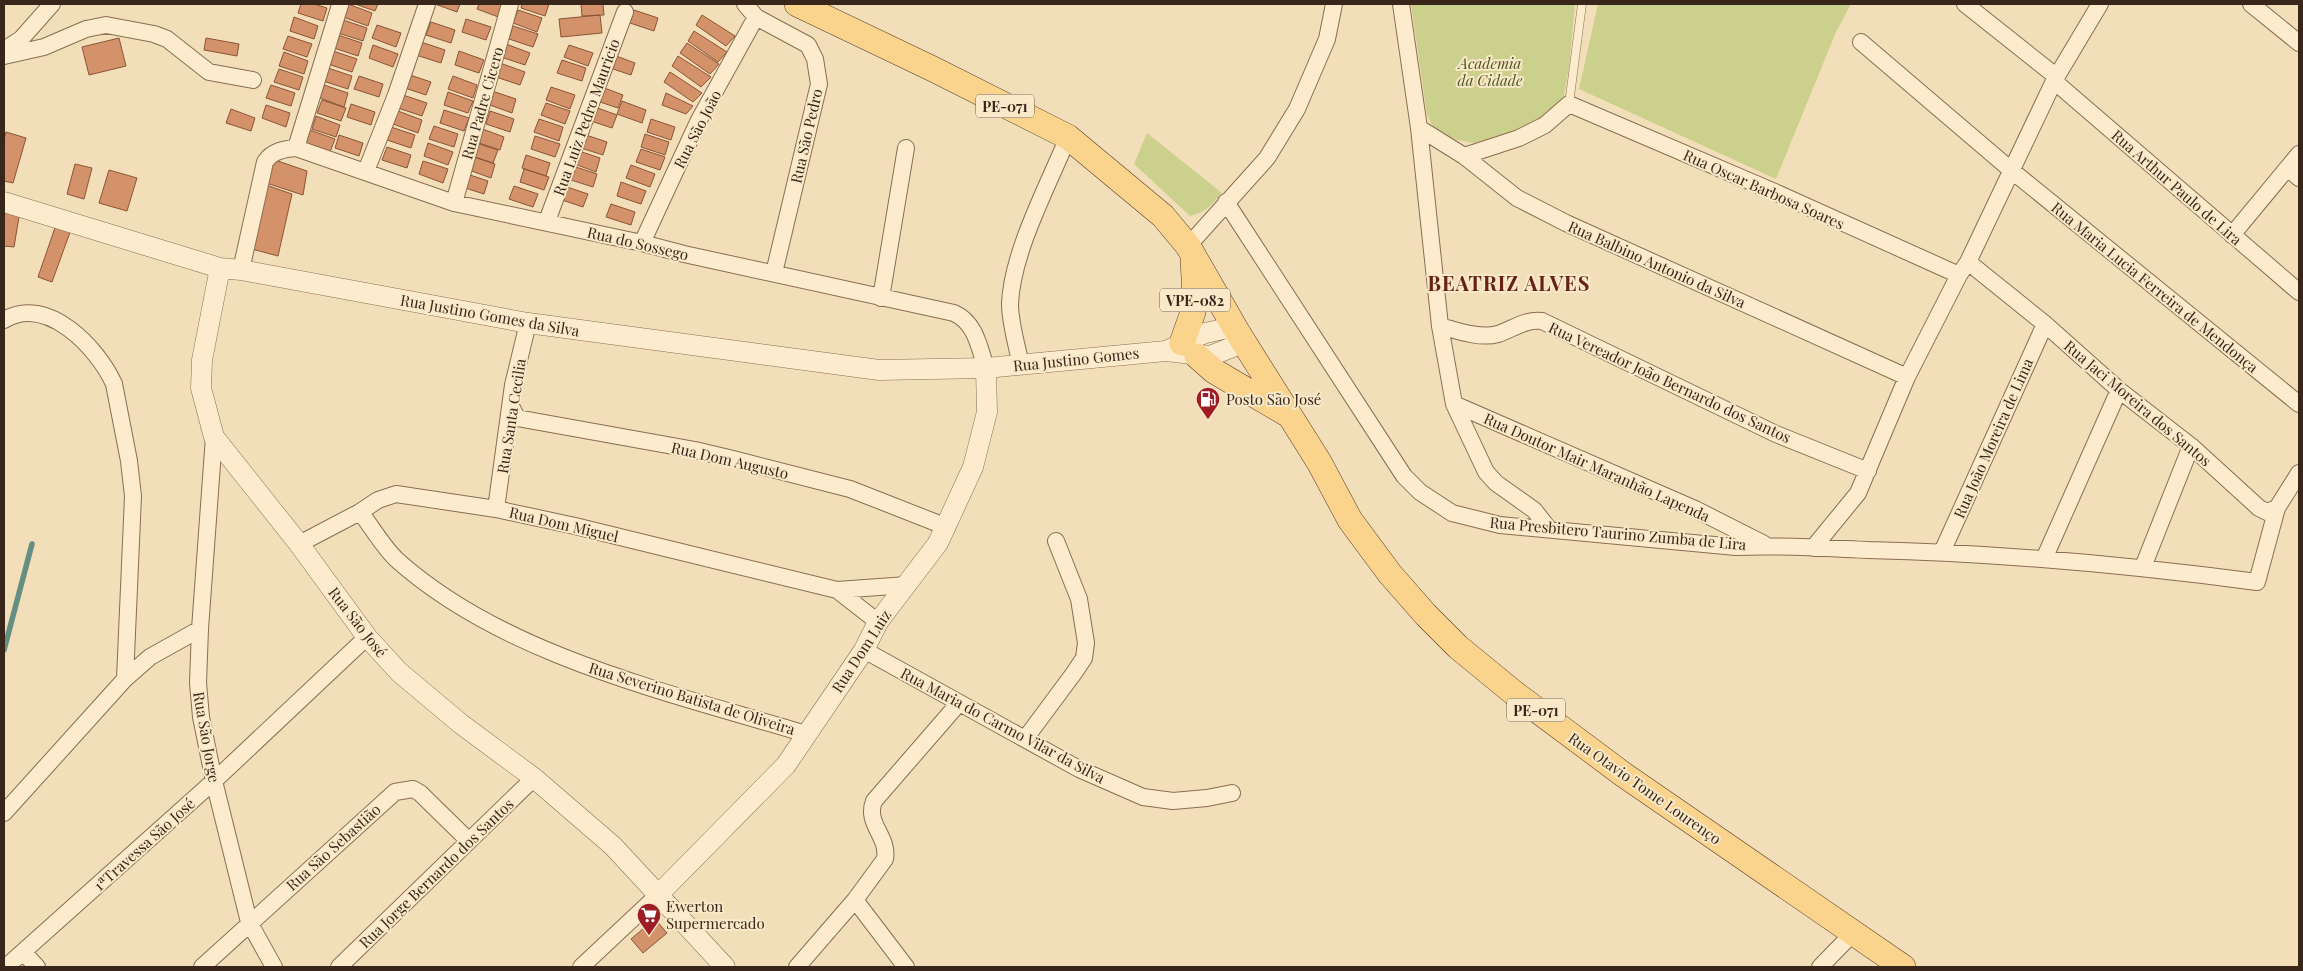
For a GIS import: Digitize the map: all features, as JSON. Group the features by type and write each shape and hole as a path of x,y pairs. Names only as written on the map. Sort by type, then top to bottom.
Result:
{"main road":[{"name":"Rua Otavio Tome Lourenço","path":"797,4 933,69 1068,138 1163,216 1190,250 1238,333 1291,416 1350,520 1390,574 1458,647 1514,693 1624,776 1854,932"},
{"name":"VPE-082","path":"1182,350 1196,296 1190,250"},
{"path":"1182,350 1291,416"},
{"name":"PE-071","path":"1854,932 1904,967"}],"street":[{"path":"4,50 21,38 52,4"},
{"path":"366,171 396,95 427,4"},
{"name":"Rua Padre Cicero","path":"454,203 510,4"},
{"name":"Rua São Pedro","path":"744,4 756,17 808,46 815,59 819,84 774,273"},
{"path":"1190,250 1226,202 1267,158 1297,109 1327,39 1334,4"},
{"name":"Rua Doutor Mair Maranhão Lapenda","path":"1401,4 1420,128 1440,326 1454,404 1486,472 1496,483 1534,510 1549,529"},
{"name":"Rua Arthur Paulo de Lira","path":"1965,4 2056,79 2299,292"},
{"path":"1813,548 1858,493 1908,376 1963,269 2056,79 2100,4"},
{"path":"2251,4 2299,44"},
{"path":"241,270 265,162 268,157 279,151 296,148 340,5"},
{"name":"Rua Luiz Pedro Mauricio","path":"547,221 625,12"},
{"name":"Rua São João","path":"642,243 699,120 756,17"},
{"path":"4,56 44,47 86,29 106,25 154,34 166,39 209,72 253,80"},
{"path":"1861,42 2011,170"},
{"path":"1464,156 1519,138 1545,125 1569,104"},
{"name":"Rua Oscar Barbosa Soares","path":"1569,104 1777,193 1963,269"},
{"name":"Rua Balbino Antonio da Silva","path":"1420,128 1464,156 1517,198 1566,223 1908,376"},
{"path":"1021,365 1010,307 1012,281 1029,231 1068,138"},
{"name":"Rua do Sossego","path":"296,148 454,203 547,221 684,254 954,313 963,317 970,324 986,368"},
{"path":"881,298 906,148"},
{"path":"2232,235 2293,173 2299,154"},
{"name":"Rua Maria Lucia Ferreira de Mendonça","path":"2011,170 2299,404"},
{"name":"Rua Justino Gomes da Silva","path":"4,202 220,268 241,270 528,323 695,347 760,353 879,370 986,368"},
{"name":"Rua Presbitero Taurino Zumba de Lira","path":"1226,202 1404,476 1420,492 1452,513 1500,525 1736,547 1766,545 1942,552 2143,567 2257,582 2277,508"},
{"name":"Rua São José","path":"220,268 202,360 201,388 214,437 299,544 367,637 406,678 462,724 534,778 613,846 725,967"},
{"name":"Rua Jaci Moreira dos Santos","path":"1963,269 2045,324 2119,390 2191,446 2259,508 2267,512 2277,508"},
{"path":"4,320 19,314 33,313 42,314 56,321 72,331 92,352 114,384 129,461 133,496 125,679"},
{"name":"Rua Vereador João Bernardo dos Santos","path":"1440,326 1484,335 1496,335 1527,321 1542,321 1776,434 1868,470"},
{"name":"Rua Santa Cecilia","path":"496,509 512,408 513,385 528,323"},
{"name":"Rua João Moreira de Lima","path":"1942,552 2045,324"},
{"name":"Rua Justino Gomes","path":"986,368 1182,350 1219,354 1235,346 1238,333"},
{"name":"Rua Dom Luiz","path":"659,894 786,765 864,650 878,622 938,543 974,467 988,412 986,368"},
{"path":"2044,559 2119,390"},
{"name":"Rua Doutor Mair Maranhão Lapenda","path":"1454,404 1695,509 1766,545"},
{"name":"Rua Dom Augusto","path":"512,408 517,418 695,450 850,489 947,527"},
{"name":"Rua São Jorge","path":"214,437 200,629 198,683 201,717 214,781 249,922 274,967"},
{"path":"2143,567 2191,446"},
{"path":"2277,508 2299,473"},
{"name":"Rua Dom Miguel","path":"299,544 360,512 378,500 396,494 496,509 576,526 837,590 907,585"},
{"name":"Rua Severino Batista de Oliveira","path":"360,512 396,559 455,604 502,630 609,675 806,734"},
{"path":"1026,740 1084,658 1086,643 1079,599 1056,541"},
{"name":"Rua Dom Miguel","path":"837,590 878,622"},
{"path":"4,813 125,679 150,657 200,629"},
{"name":"1ªTravessa São José","path":"6,967 214,781 367,637"},
{"name":"Rua Maria do Carmo Vilar da Silva","path":"864,650 1079,769 1143,796 1173,801 1207,798 1232,793"},
{"path":"797,967 854,900 885,859 884,839 873,823 871,814 874,801 959,703"},
{"name":"Rua Jorge Bernardo dos Santos","path":"339,967 534,778"},
{"name":"Rua São Sebastião","path":"202,967 249,922 395,792 413,789 420,793 469,841"},
{"path":"581,967 659,894"},
{"path":"854,900 906,967"},
{"path":"1820,967 1854,932"},
{"path":"23,952 37,967"}],"lane":[{"path":"1569,104 1582,4"}],"green space":[{"name":"Academia da Cidade","path":"1411,4 1575,4 1569,67 1563,102 1551,114 1495,142 1474,143 1452,139 1435,130 1427,115"},
{"path":"1598,4 1851,4 1836,32 1776,179 1579,89"},
{"path":"1147,133 1222,193 1208,208 1190,216 1134,164"}],"building":[{"path":"301,4 314,4 327,8 323,21 298,13"},
{"path":"348,4 372,13 368,26 343,17"},
{"path":"355,4 378,4 375,11"},
{"path":"435,4 460,4 457,12"},
{"path":"479,4 503,4 501,18 477,9"},
{"path":"522,4 549,4 545,16 521,8"},
{"path":"581,4 603,4 604,15 582,16"},
{"path":"518,10 542,18 537,32 513,23"},
{"path":"634,10 658,18 654,31 630,23"},
{"path":"600,15 602,33 561,37 559,19"},
{"path":"702,15 735,36 726,46 696,25"},
{"path":"294,17 318,26 314,39 290,31"},
{"path":"466,19 491,27 486,40 462,32"},
{"path":"343,20 367,28 363,41 338,33"},
{"path":"431,22 455,30 451,43 426,35"},
{"path":"377,25 401,33 396,47 372,38"},
{"path":"513,26 538,34 533,47 509,39"},
{"path":"694,31 727,52 718,62 688,41"},
{"path":"338,35 362,43 358,56 334,48"},
{"path":"288,36 312,44 307,57 283,49"},
{"path":"119,38 126,66 89,75 82,47"},
{"path":"206,38 239,44 237,56 204,50"},
{"path":"421,42 445,50 441,63 416,55"},
{"path":"687,43 719,64 710,74 680,53"},
{"path":"506,44 530,53 525,65 501,57"},
{"path":"373,45 398,54 393,67 369,58"},
{"path":"569,45 593,53 588,66 564,57"},
{"path":"333,51 357,59 352,72 328,64"},
{"path":"459,51 484,60 479,73 455,65"},
{"path":"284,52 308,61 304,74 279,66"},
{"path":"611,54 635,63 631,75 607,67"},
{"path":"678,56 711,77 701,87 672,66"},
{"path":"562,60 586,68 582,81 557,73"},
{"path":"500,63 525,72 520,85 496,77"},
{"path":"328,68 352,76 348,89 323,81"},
{"path":"279,69 303,77 299,90 274,82"},
{"path":"670,72 702,93 693,102 664,82"},
{"path":"407,74 431,82 426,95 402,87"},
{"path":"359,76 383,84 379,97 354,89"},
{"path":"453,76 477,85 473,98 448,89"},
{"path":"271,85 295,93 291,106 266,98"},
{"path":"324,85 348,93 344,107 320,98"},
{"path":"599,86 623,95 618,108 594,100"},
{"path":"551,87 575,95 570,109 546,100"},
{"path":"492,91 516,99 512,113 487,104"},
{"path":"448,92 473,101 468,113 444,105"},
{"path":"666,93 693,106 686,114 662,105"},
{"path":"403,95 427,103 422,116 398,108"},
{"path":"322,100 346,108 341,121 317,113"},
{"path":"622,101 646,110 642,123 617,114"},
{"path":"546,103 570,111 565,124 541,115"},
{"path":"351,104 375,112 371,125 347,117"},
{"path":"266,105 290,113 286,127 262,118"},
{"path":"592,106 617,115 612,128 588,120"},
{"path":"231,109 255,118 251,131 226,123"},
{"path":"444,110 469,118 464,131 440,123"},
{"path":"398,111 422,120 418,133 393,124"},
{"path":"490,111 514,119 510,132 486,124"},
{"path":"316,116 340,125 336,137 312,129"},
{"path":"539,119 563,127 559,141 534,132"},
{"path":"651,119 675,127 671,140 647,132"},
{"path":"434,126 458,134 454,147 429,139"},
{"path":"391,127 415,135 411,148 387,140"},
{"path":"480,128 504,137 500,150 476,142"},
{"path":"310,130 335,139 330,152 306,143"},
{"path":"6,132 26,138 13,183 4,181 4,139"},
{"path":"583,134 607,142 603,155 578,147"},
{"path":"645,134 669,142 665,155 641,147"},
{"path":"339,135 363,143 359,156 335,148"},
{"path":"535,136 560,144 555,157 531,149"},
{"path":"473,142 498,150 493,163 469,155"},
{"path":"428,143 453,152 448,165 424,156"},
{"path":"387,147 411,155 407,168 382,160"},
{"path":"641,149 665,157 660,170 636,162"},
{"path":"576,150 600,158 596,172 572,163"},
{"path":"526,155 550,163 546,176 522,168"},
{"path":"471,156 495,164 491,178 466,169"},
{"path":"272,159 307,171 303,195 263,182"},
{"path":"423,161 448,169 443,183 419,174"},
{"path":"75,164 92,168 84,199 67,194"},
{"path":"631,165 655,174 650,187 626,178"},
{"path":"573,166 597,174 593,187 568,179"},
{"path":"524,169 549,177 544,190 520,182"},
{"path":"109,170 137,178 127,211 99,203"},
{"path":"464,173 488,181 484,194 459,186"},
{"path":"621,182 646,191 641,204 617,196"},
{"path":"263,184 292,194 278,256 248,248"},
{"path":"514,186 538,194 533,207 509,199"},
{"path":"564,186 588,194 583,207 559,199"},
{"path":"611,204 635,212 631,225 606,217"},
{"path":"4,208 20,211 14,247 4,246"},
{"path":"58,219 73,224 52,282 38,277"},
{"name":"Ewerton Supermercado","path":"655,919 667,933 643,953 631,939"}],"waterway":[{"path":"4,650 32,544"}],"place":[{"name":"Posto São José","path":"1208,420"},
{"name":"Ewerton Supermercado","path":"649,936"}],"district":[{"name":"BEATRIZ ALVES","path":"1509,282"}]}
